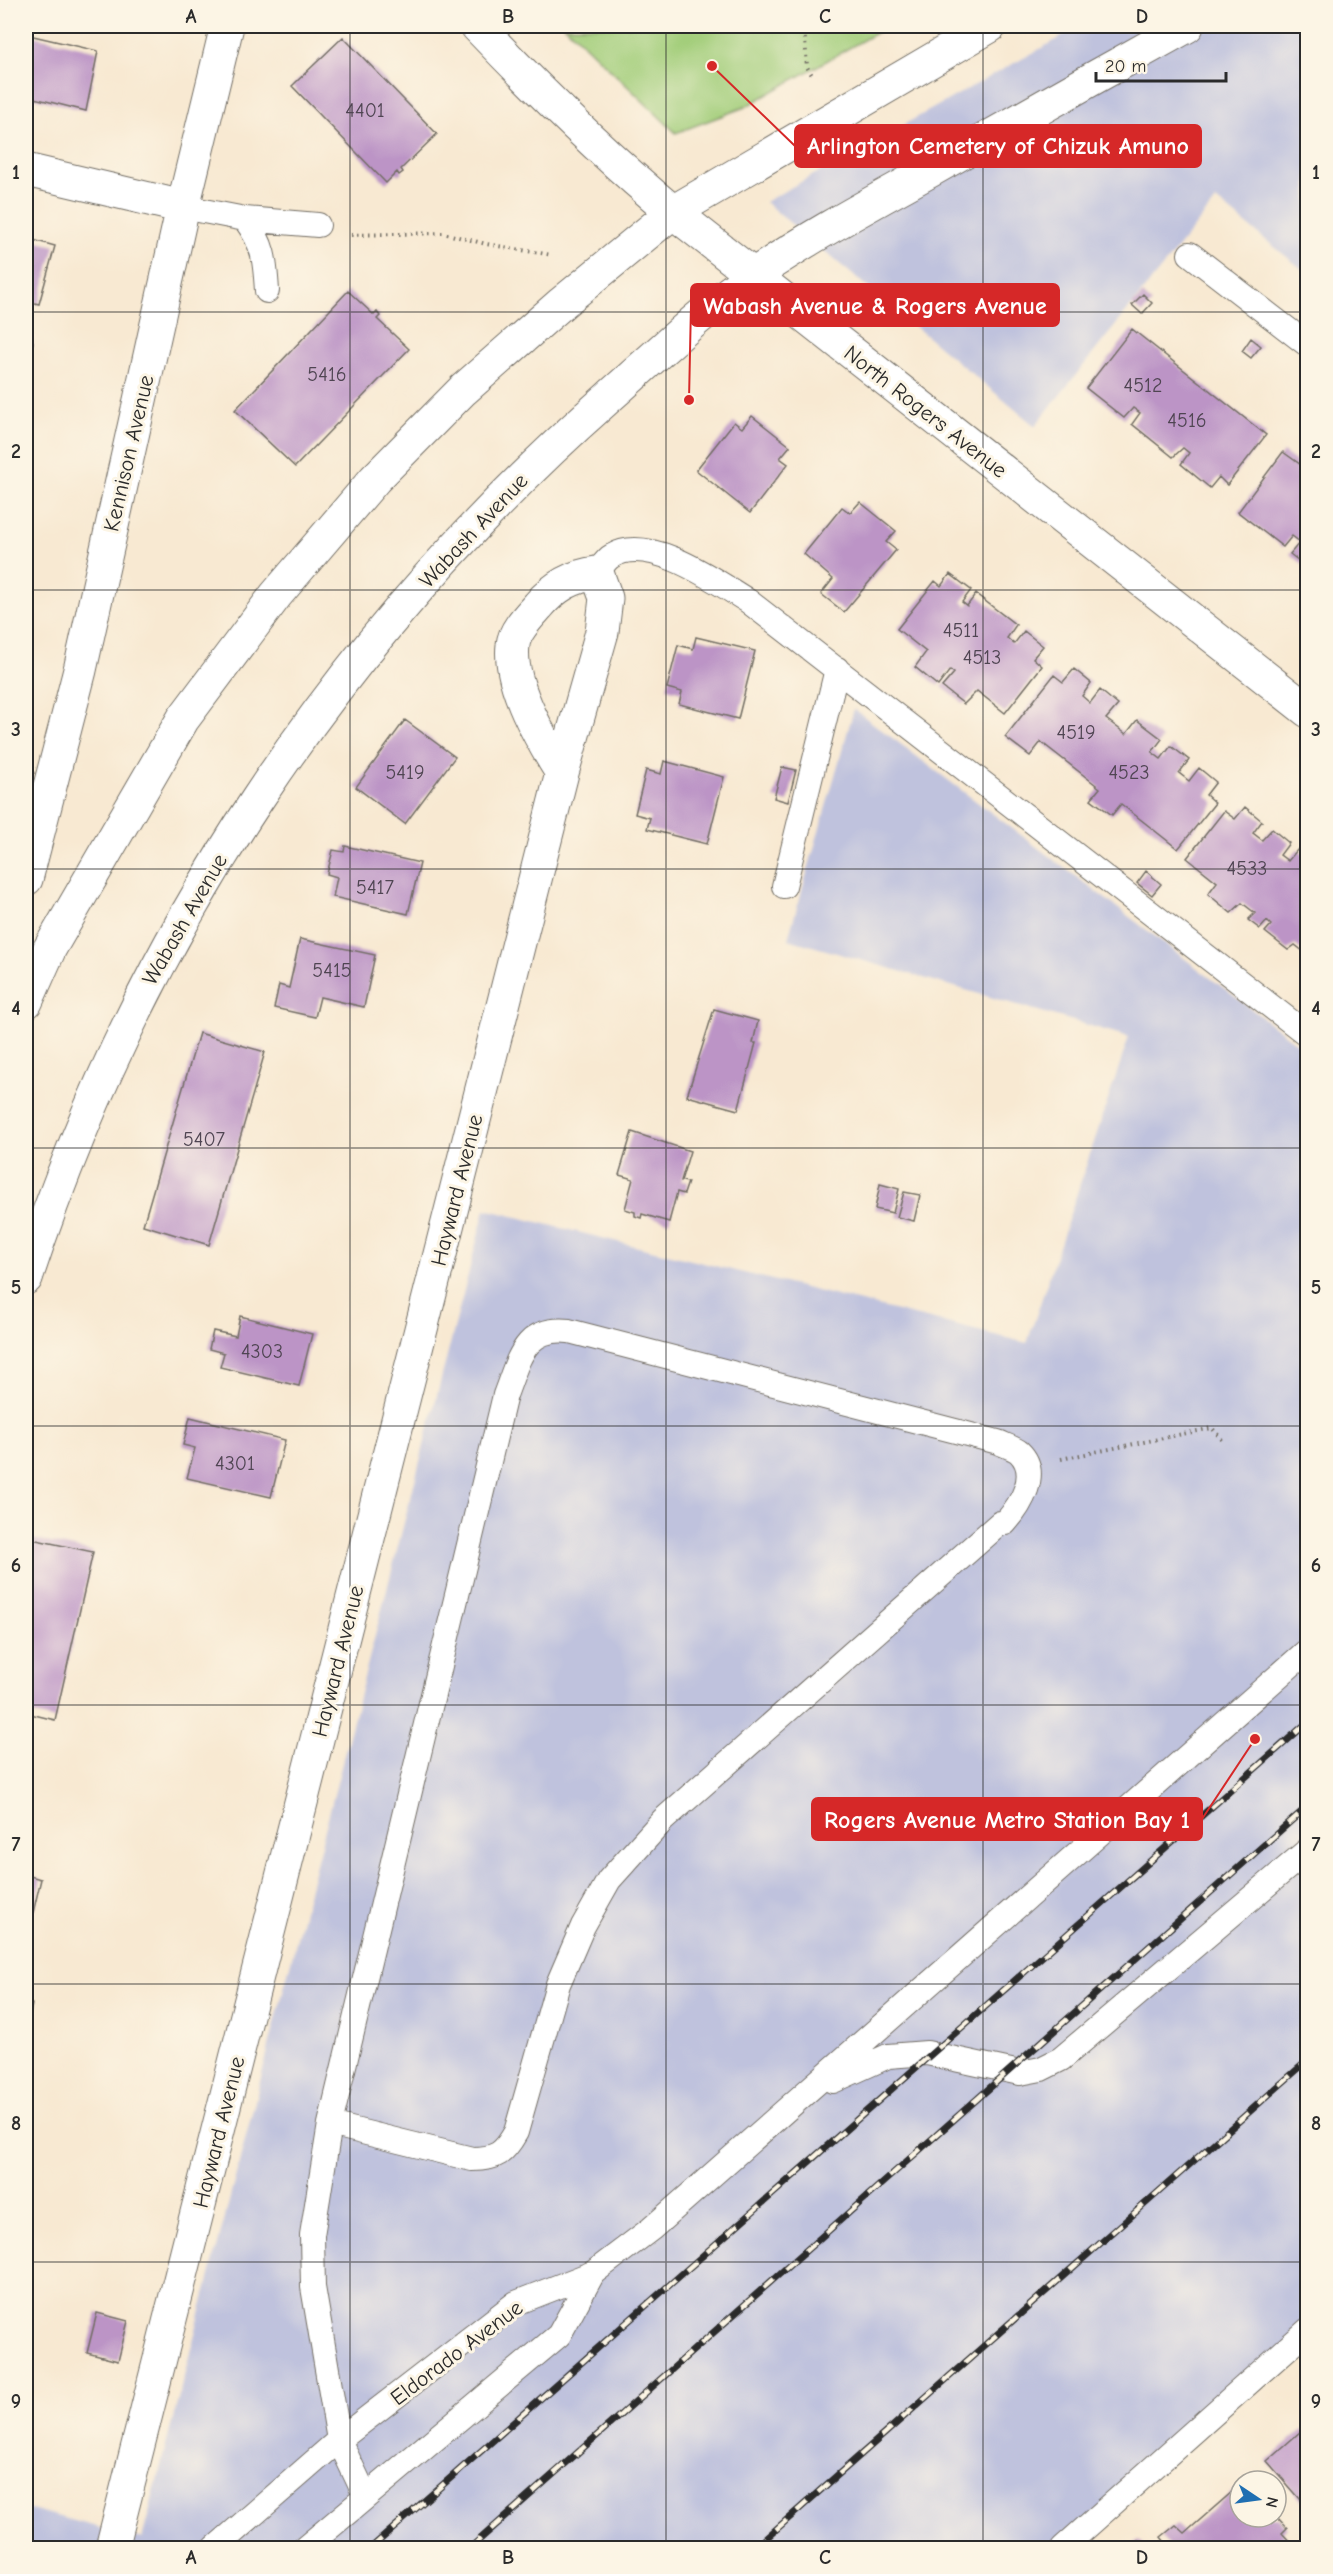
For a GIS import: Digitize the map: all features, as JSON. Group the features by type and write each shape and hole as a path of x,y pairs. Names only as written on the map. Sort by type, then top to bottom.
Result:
{"street":[{"name":"Kennison Avenue","path":"26,879 80,670 183,207 227,26"},
{"name":"North Rogers Avenue","path":"477,26 612,160 673,212 1308,711"},
{"path":"26,1002 50,948 183,719 276,595 375,479 463,390 562,303 673,212 990,26"},
{"name":"Wabash Avenue","path":"26,1278 43,1225 95,1095 143,990 213,865 278,767 363,652 498,499 636,373 753,275 815,235 1187,26"},
{"path":"26,170 183,207"},
{"path":"562,773 533,726 514,668 513,643 525,621 549,593 578,575 597,573"},
{"name":"Hayward Avenue","path":"112,2548 562,773 602,632 606,598 597,573"}],"lane":[{"path":"183,207 245,219 318,225"},
{"path":"245,219 258,237 265,255 267,291"},
{"path":"1190,254 1308,345"},
{"path":"597,573 610,556 626,550 649,552 680,561 748,601 1308,1035"},
{"path":"784,886 837,669"},
{"path":"330,2124 472,2159 488,2159 505,2150 516,2132 558,1984 583,1926 609,1880 663,1820 1000,1523 1005,1523 1016,1511 1029,1479 1028,1466 1018,1452 998,1442 569,1331 552,1329 536,1335 521,1354 505,1395 330,2124 312,2235 313,2287 339,2440 366,2497"},
{"path":"305,2548 560,2335 593,2272 651,2229 805,2096 1308,1650"},
{"path":"805,2096 888,2056 927,2053 1020,2073 1041,2069 1061,2060 1308,1850"},
{"name":"Eldorado Avenue","path":"215,2548 339,2440 516,2303 593,2272"},
{"path":"1063,2548 1308,2330"}],"path":[{"path":"804,26 807,67 812,75"},
{"path":"318,225 356,236 397,232 443,233 486,244 552,255"},
{"path":"1028,1466 1212,1428 1225,1443"}],"shaded area":[{"path":"1081,26 1307,26 1307,273 1216,200 1035,426 765,202"},
{"path":"854,709 1307,1051 1307,2328 1057,2548 26,2548 26,2508 142,2539 485,1209 1027,1343 1129,1037 788,939"}],"green space":[{"path":"565,26 888,26 745,107 676,133"}],"building":[{"path":"29,35 98,51 86,111 26,96 26,39 29,40"},
{"path":"343,37 437,134 401,169 403,172 399,175 397,172 386,183 292,86"},
{"path":"26,238 55,246 39,304 26,301"},
{"path":"348,291 374,315 377,312 380,316 377,319 409,349 295,467 235,410"},
{"path":"1143,294 1152,303 1142,314 1132,305"},
{"path":"1132,329 1266,435 1227,485 1219,477 1210,488 1181,464 1189,453 1183,448 1173,457 1132,424 1140,413 1133,408 1124,418 1086,388"},
{"path":"1251,338 1261,346 1251,358 1242,351"},
{"path":"26,340 33,342 26,370"},
{"path":"752,416 790,446 780,458 788,464 750,513 696,470 734,422 742,428"},
{"path":"1283,452 1308,470 1308,568 1290,554 1300,542 1292,536 1283,547 1238,512"},
{"path":"860,502 896,531 886,542 896,550 844,612 821,594 833,579 804,554 842,507 850,513"},
{"path":"950,574 971,590 962,602 967,606 976,594 1016,625 1007,638 1014,644 1024,631 1043,646 1033,658 1042,666 1005,713 977,691 964,704 942,687 954,673 950,670 938,686 915,667 926,652 897,629 935,581 941,586"},
{"path":"696,637 755,651 738,719 679,704 682,692 667,688 678,645 693,649"},
{"path":"1074,669 1091,683 1082,696 1090,703 1100,690 1118,705 1106,719 1126,734 1137,720 1162,739 1152,752 1161,759 1171,746 1189,760 1179,773 1189,781 1199,768 1216,782 1206,795 1215,803 1178,849 1121,804 1112,815 1091,799 1100,788 1041,742 1030,756 1005,737 1054,675 1063,682"},
{"path":"405,720 455,757 405,824 356,787"},
{"path":"664,761 724,777 707,844 647,829 650,818 635,814 646,770 661,774"},
{"path":"782,767 796,770 788,802 774,798"},
{"path":"1245,807 1262,821 1253,833 1262,840 1272,829 1289,843 1280,855 1288,861 1298,849 1308,857 1308,955 1295,945 1288,950 1265,932 1271,925 1267,921 1260,929 1248,920 1255,913 1242,903 1231,913 1208,894 1217,882 1187,858 1224,811 1235,819"},
{"path":"345,846 420,863 408,914 333,897 337,877 327,874 333,850 344,852"},
{"path":"1146,871 1161,884 1152,895 1137,883"},
{"path":"300,939 375,955 364,1007 320,997 315,1017 274,1008 279,985 289,988"},
{"path":"714,1009 758,1021 753,1043 756,1043 738,1110 687,1096"},
{"path":"199,1033 265,1052 209,1245 143,1225"},
{"path":"632,1132 690,1151 681,1181 688,1182 684,1194 677,1192 669,1222 642,1214 641,1218 635,1216 635,1212 625,1209 633,1179 619,1175"},
{"path":"880,1184 899,1189 893,1213 875,1209"},
{"path":"904,1192 920,1195 914,1221 897,1217"},
{"path":"240,1316 312,1334 299,1386 220,1367 224,1353 209,1349 213,1331 236,1336"},
{"path":"190,1417 285,1440 271,1497 187,1478 195,1448 183,1445"},
{"path":"27,1538 93,1552 55,1720 26,1713"},
{"path":"26,1875 41,1879 27,1938 26,1938"},
{"path":"26,2003 32,2004 27,2032 26,2032"},
{"path":"97,2313 128,2321 118,2361 87,2353"},
{"path":"1308,2425 1308,2508 1288,2485 1288,2469 1274,2469 1267,2461"},
{"path":"1228,2495 1228,2529 1286,2529 1282,2533 1293,2545 1289,2548 1168,2548 1161,2537 1176,2525 1185,2533"},
{"path":"1138,2540 1146,2548 1129,2548"}],"railway":[{"path":"371,2548 1308,1722"},
{"path":"470,2548 1308,1806"},
{"path":"755,2548 1308,2060"}],"place":[{"name":"Arlington Cemetery of Chizuk Amuno","path":"712,66"},
{"name":"Wabash Avenue & Rogers Avenue","path":"689,400"},
{"name":"Rogers Avenue Metro Station Bay 1","path":"1255,1739"}]}
